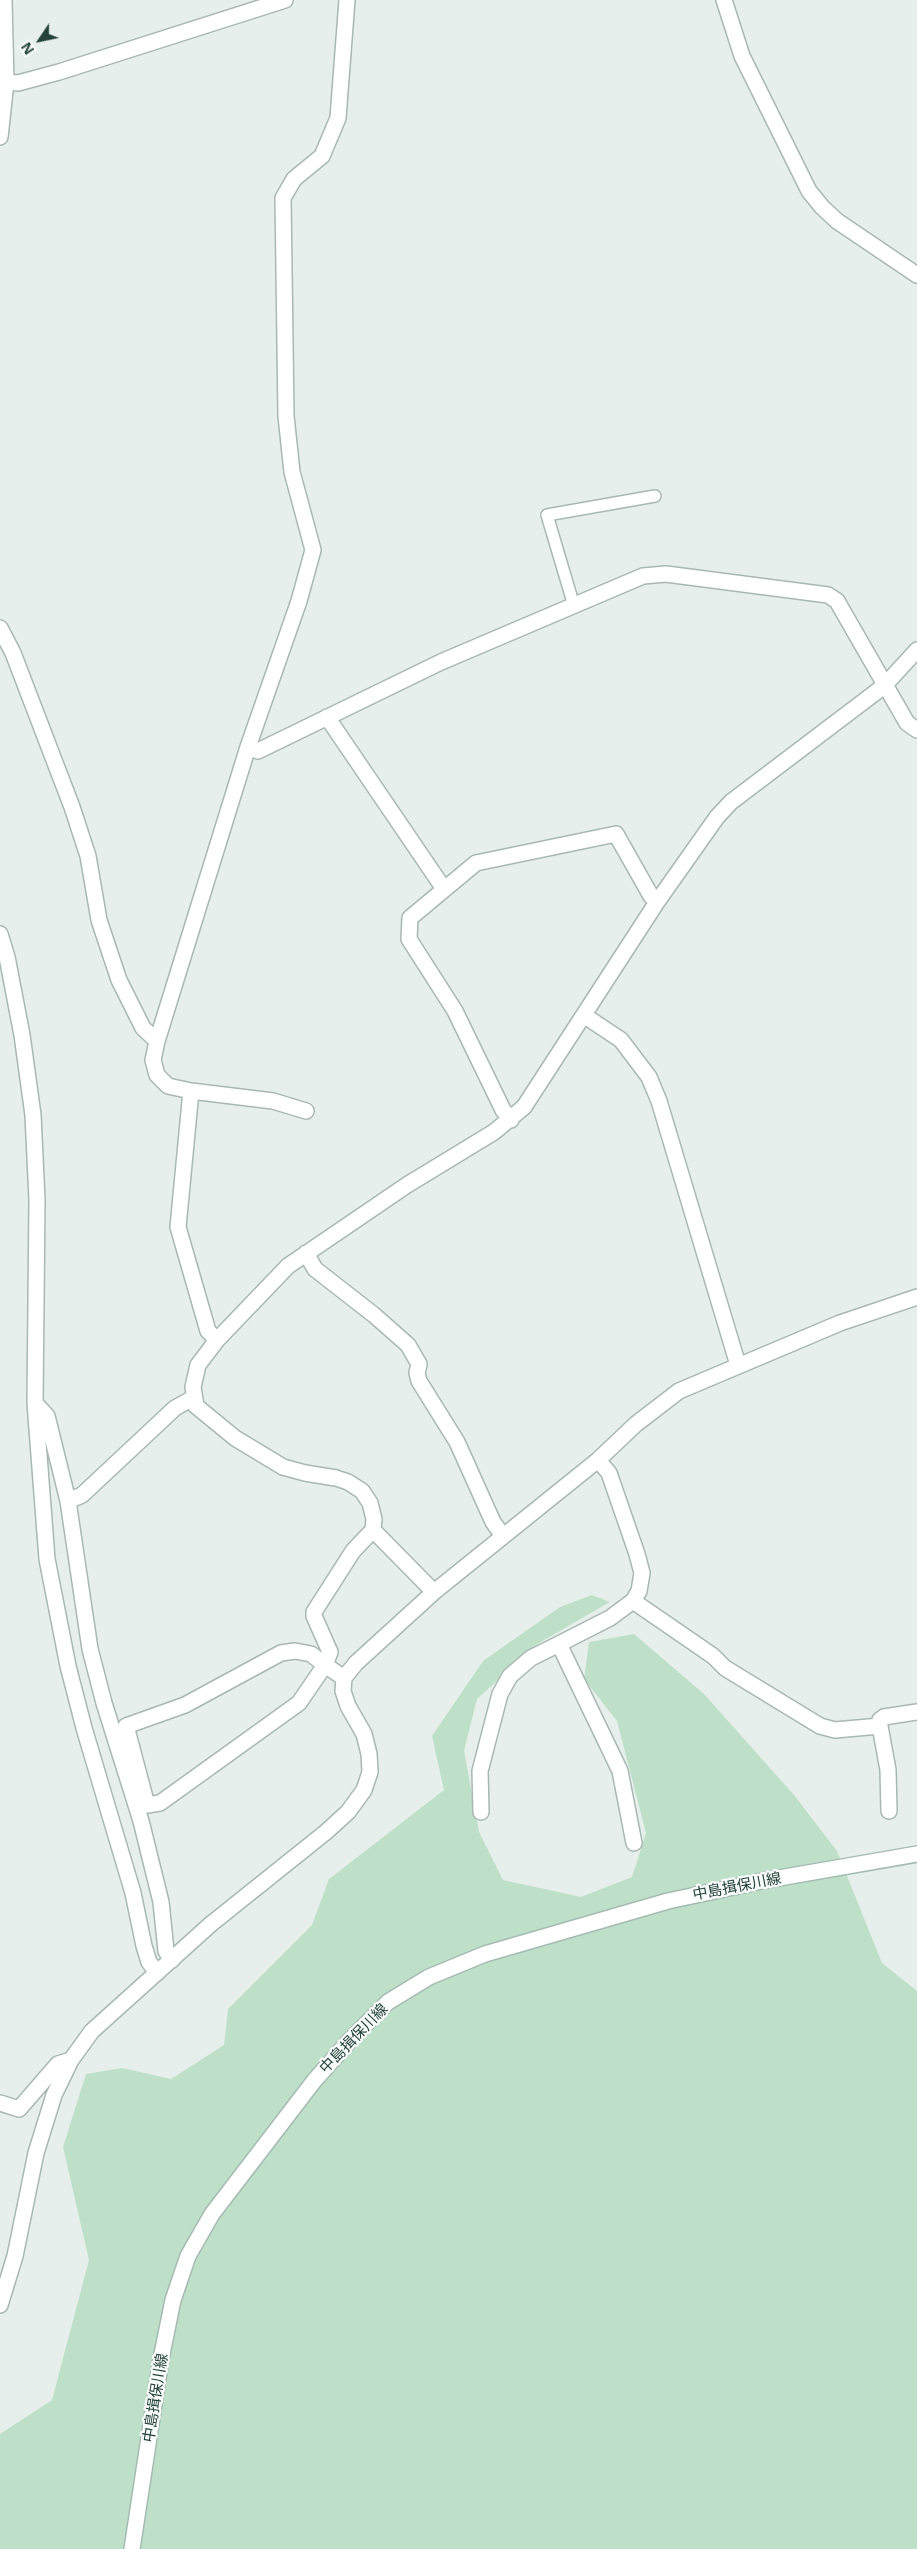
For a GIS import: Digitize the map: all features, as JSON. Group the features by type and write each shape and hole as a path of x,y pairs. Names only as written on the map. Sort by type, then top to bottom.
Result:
{"street":[{"path":"0,137 6,82 4,0"},
{"path":"6,82 18,83 59,72 285,0"},
{"path":"306,1111 273,1100 191,1091 168,1086 157,1075 153,1060 157,1041 248,747 299,601 313,550 292,472 286,416 283,198 294,179 322,156 338,118 347,0"},
{"path":"724,0 745,65 809,191 837,221 917,274"},
{"path":"248,747 258,751 441,662 643,576 666,574 828,595 837,601 884,686 907,723 917,730"},
{"path":"0,628 13,653 72,807 88,856 99,920 119,980 143,1028 157,1041"},
{"path":"344,1678 325,1665 310,1654 295,1651 281,1653 185,1705 126,1726 147,1805 160,1803 299,1704 325,1665 330,1652 314,1612 353,1551 373,1530 374,1519 370,1504 362,1491 348,1482 336,1478 283,1467 234,1438 196,1406 194,1398 198,1365 218,1340 288,1266 510,1120 524,1107 585,1016 657,902 717,817 731,802 884,686 917,650"},
{"path":"328,718 444,889"},
{"path":"510,1120 503,1110 455,1011 408,938 410,918 476,864 616,834 651,896 657,902"},
{"path":"0,934 7,957 20,1025 33,1115 37,1200 35,1403 47,1559 66,1657 84,1728 133,1893 144,1946 149,1962 157,1973"},
{"path":"585,1016 621,1040 650,1078 659,1100 738,1365"},
{"path":"191,1091 178,1227 208,1331 218,1340"},
{"path":"306,1253 315,1269 374,1315 408,1345 419,1364 417,1373 419,1381 458,1442 493,1522 503,1536"},
{"path":"0,2305 15,2256 36,2153 54,2095 71,2060 92,2031 211,1924 326,1832 348,1812 364,1790 370,1772 369,1754 364,1734 348,1706 343,1691 344,1678 356,1663 434,1592 598,1460 636,1424 679,1391 840,1323 917,1297"},
{"path":"68,1501 82,1495 175,1408 194,1398"},
{"path":"35,1403 46,1416 68,1501 90,1649 104,1703 141,1821 161,1902 166,1950 172,1960"},
{"path":"481,1812 480,1771 500,1694 510,1676 531,1658 610,1618 633,1601 639,1591 642,1573 637,1554 609,1473 598,1460"},
{"path":"373,1530 434,1592"},
{"path":"633,1601 713,1656 726,1668 820,1726 835,1730 880,1726"},
{"path":"559,1644 620,1771 634,1843"},
{"path":"889,1811 888,1770 880,1720 884,1717 917,1712"},
{"name":"中島揖保川線","path":"132,2549 161,2359 173,2300 188,2256 212,2214 314,2081 350,2039 388,2002 429,1978 485,1954 668,1901 762,1881 917,1854"},
{"path":"0,2102 20,2109 58,2064 71,2060"}],"lane":[{"path":"574,606 547,515 655,496"}],"green space":[{"path":"592,1595 610,1602 539,1643 477,1699 464,1751 479,1832 503,1880 581,1897 632,1877 646,1833 617,1721 584,1679 589,1642 634,1634 704,1694 794,1795 837,1851 882,1963 917,1991 917,2549 0,2549 0,2434 52,2400 89,2260 63,2147 86,2074 122,2068 171,2079 224,2045 228,2009 312,1925 329,1879 444,1790 432,1736 483,1661 560,1607"}]}
